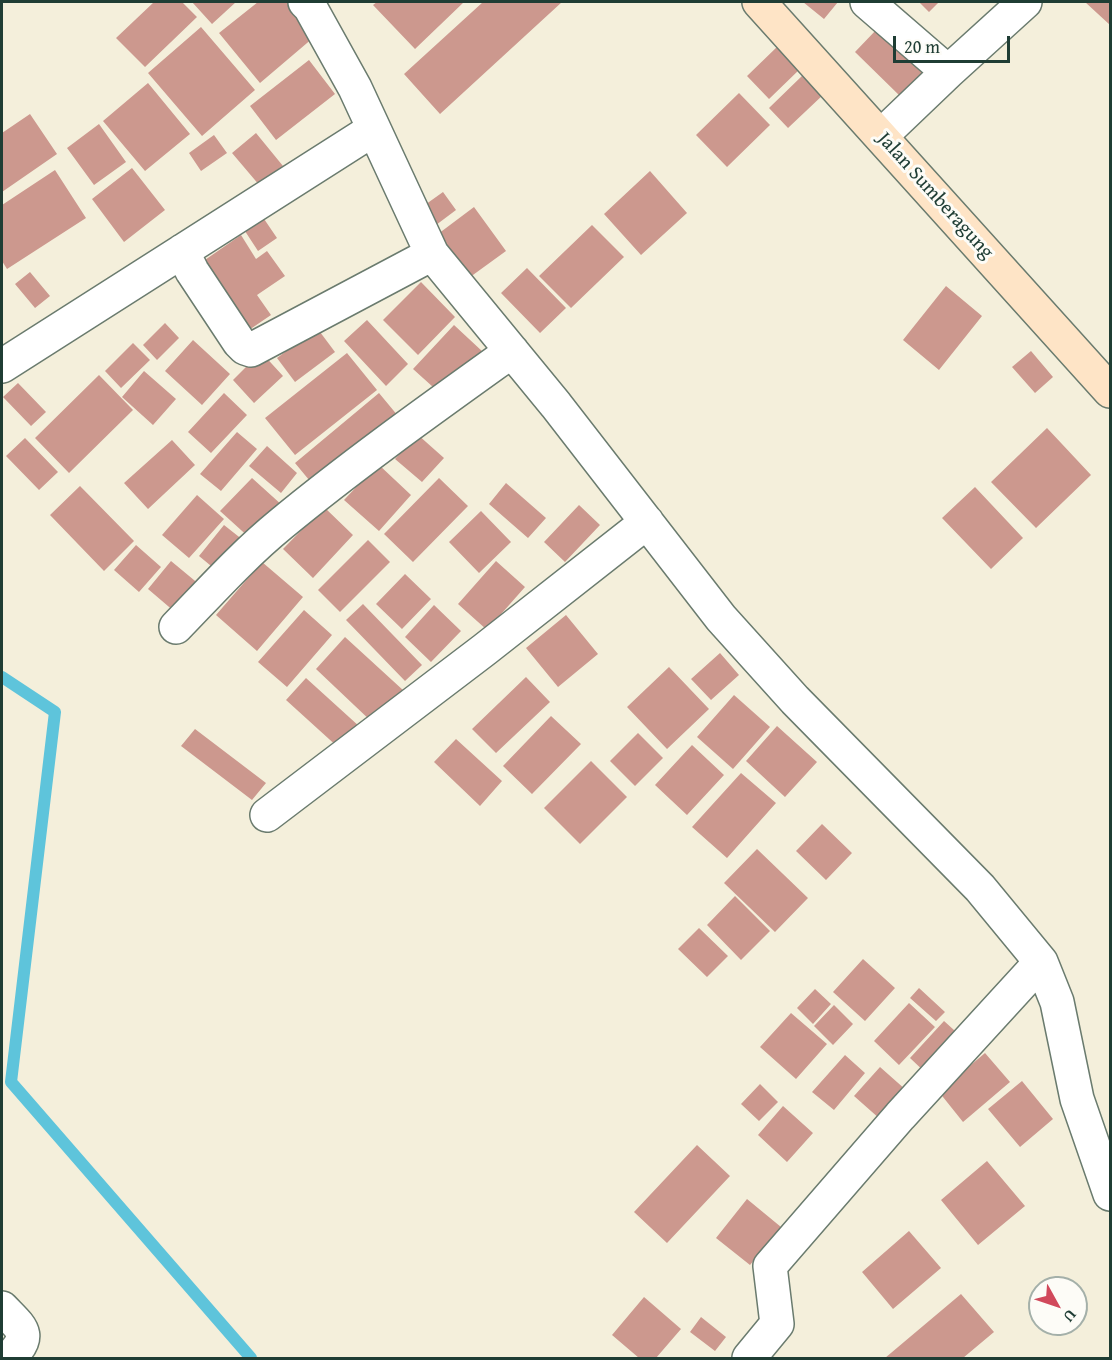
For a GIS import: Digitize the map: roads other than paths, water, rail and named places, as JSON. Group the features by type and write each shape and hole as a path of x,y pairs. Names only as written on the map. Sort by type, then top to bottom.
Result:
{"street":[{"path":"305,2 310,7 355,88 432,254 556,405 729,627 795,700 980,888 1041,962 1057,1002 1077,1099 1110,1194"},
{"name":"Jalan Sumberagung","path":"759,2 889,129 1110,391"},
{"path":"867,2 942,77"},
{"path":"889,129 942,77 1025,2"},
{"path":"2,366 374,129"},
{"path":"182,251 192,271 239,342 251,350 432,254"},
{"path":"176,627 228,573 280,525 396,434 512,351"},
{"path":"267,815 484,650 647,522"},
{"path":"749,1359 777,1324 770,1266 900,1116 1041,962"},
{"path":"2,1308 22,1329 23,1339 19,1350 9,1359"}],"waterway":[{"path":"2,677 55,712 11,1082 251,1358"}]}
